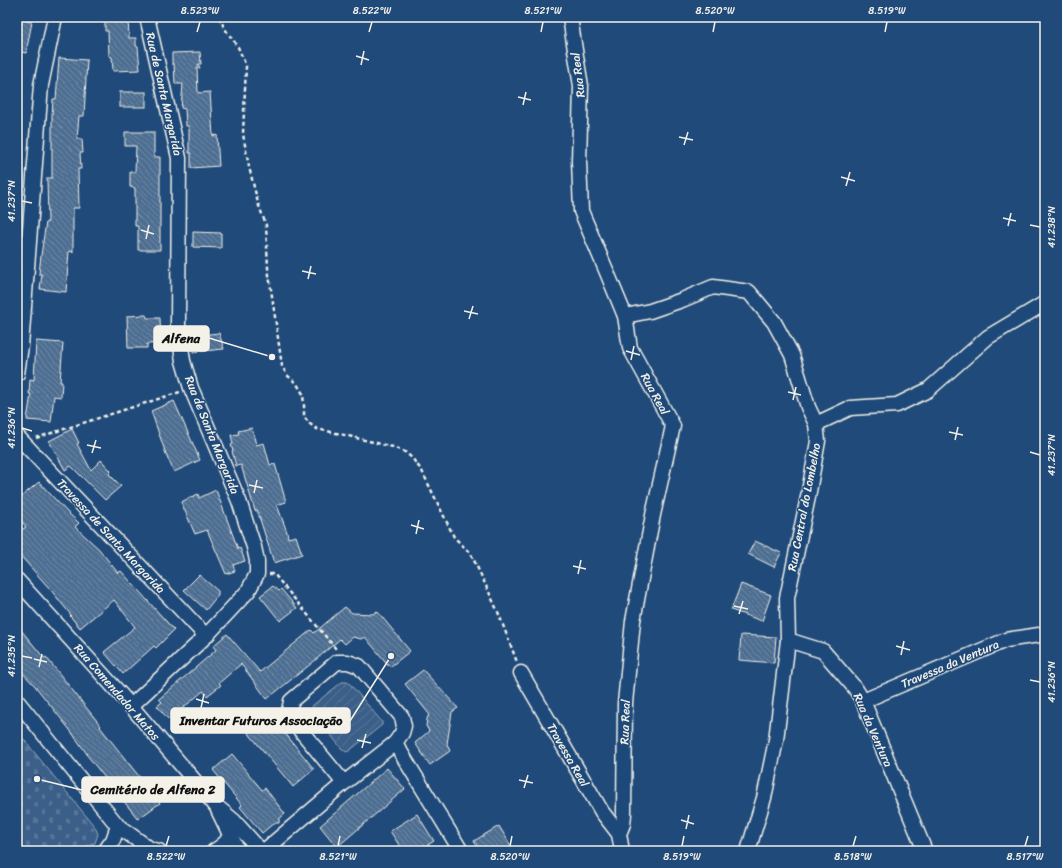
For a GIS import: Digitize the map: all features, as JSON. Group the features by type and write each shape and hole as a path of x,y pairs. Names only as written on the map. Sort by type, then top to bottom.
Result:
{"street":[{"path":"17,374 23,317 41,85 55,17"},
{"name":"Rua de Santa Margarida","path":"131,706 206,636 248,591 256,574 257,561 254,547 238,501 191,388 183,361 178,325 179,158 147,17"},
{"name":"Rua Real","path":"570,17 582,86 579,161 581,211 624,316 630,348 673,426 653,514 633,621 625,703 624,814 623,824 619,834 622,851"},
{"path":"624,316 650,312 713,287 749,292 774,322 792,355 808,407 816,424 850,408 897,405 928,390 988,337 1045,303"},
{"name":"Rua Central do Lombelho","path":"748,851 764,798 776,740 788,640 787,598 818,441 816,424"},
{"name":"Travessa de Santa Margarida","path":"20,439 206,636"},
{"name":"Rua Comendador Matos","path":"17,580 131,706 216,806 231,818 262,851"},
{"name":"Travessa da Ventura","path":"863,701 1006,640 1039,635"},
{"name":"Rua da Ventura","path":"788,640 823,651 855,688 863,701 924,851"},
{"path":"262,851 394,743 402,734 404,726 402,717 359,666 348,662 337,662 291,701 289,711 292,720 344,783"},
{"name":"Travessa Real","path":"521,673 602,812 619,834"},
{"path":"17,701 118,826 148,850"},
{"path":"394,743 461,851"},
{"name":"Rua Comendador Matos","path":"216,806 238,851"},
{"path":"214,851 225,844 230,836 232,828 231,818"},
{"path":"105,851 113,840 118,826"}],"path":[{"path":"219,17 225,29 238,47 246,66 243,134 258,203 266,225 270,283 282,366 287,375 297,384 303,394 304,417 317,430 336,433 393,447 405,452 412,458 422,471 454,537 471,554 498,612 521,673"},
{"path":"20,439 191,388"},
{"path":"256,574 274,574 338,651 337,662"}],"green space":[{"path":"342,682 347,682 350,684 382,722 382,725 346,752 341,748 311,710 312,706"},
{"path":"17,731 95,827 98,834 95,843 71,851 17,851"}],"building":[{"path":"105,17 128,17 129,38 136,38 140,70 113,71 112,57 109,56 108,31 105,31"},
{"path":"17,19 32,22 26,53 17,51"},
{"path":"200,52 201,64 198,64 200,68 197,68 198,93 210,92 213,136 217,135 219,166 191,168 191,153 189,153 189,126 186,126 185,109 181,108 183,84 175,84 172,53"},
{"path":"59,58 87,60 84,116 79,116 77,139 82,139 83,153 80,153 81,169 78,169 79,208 73,208 73,252 69,251 66,292 40,289 42,274 39,274 46,222 48,222 47,178 52,178 52,115 53,99 56,99"},
{"path":"120,92 146,92 146,107 120,107"},
{"path":"125,132 154,132 154,157 160,157 160,250 138,250 138,226 135,226 135,188 130,187 130,172 135,172 136,146 125,146"},
{"path":"193,232 221,233 221,248 193,247"},
{"path":"146,315 147,318 160,318 161,343 147,344 147,348 128,348 127,316"},
{"path":"219,333 224,349 193,352 191,336"},
{"path":"36,341 63,343 60,382 62,382 61,397 54,396 51,422 27,420 31,394 29,394 30,379 34,380"},
{"path":"174,401 200,460 174,472 151,411"},
{"path":"252,428 256,445 264,443 270,465 275,464 286,502 277,505 288,538 296,536 302,554 274,563 257,510 255,511 241,465 236,466 231,445 233,444 231,435 239,434 238,431"},
{"path":"72,429 79,443 77,444 91,470 101,460 111,471 109,474 121,486 105,500 71,466 65,470 49,441"},
{"path":"39,482 79,523 75,527 99,549 118,573 121,571 174,630 156,648 154,646 123,674 104,652 135,627 114,600 80,628 50,589 17,552 17,533 26,527 17,515 17,500"},
{"path":"216,490 238,549 240,548 245,561 233,565 235,571 226,574 207,530 195,534 181,502 198,494 199,498"},
{"path":"755,541 781,553 774,567 748,554"},
{"path":"199,575 218,591 218,595 206,610 184,590"},
{"path":"741,584 771,595 762,621 731,610"},
{"path":"273,586 279,591 281,589 297,608 280,621 260,596"},
{"path":"345,607 352,613 373,614 377,611 410,651 390,667 365,637 361,639 353,637 345,644 340,639 267,699 241,664 219,683 221,685 207,696 203,691 169,720 157,706 162,702 159,699 216,650 213,646 227,634 260,672 311,630 314,633"},
{"path":"17,625 44,658 46,657 160,803 138,819 86,754 70,730 35,686 17,667"},
{"path":"741,635 776,637 774,663 739,660"},
{"path":"423,670 458,708 452,712 447,744 450,751 430,765 415,743 429,731 426,726 429,714 405,684"},
{"path":"268,712 314,769 293,787 246,730"},
{"path":"232,754 262,790 265,788 285,814 279,819 279,823 274,823 262,833 240,807 242,805 213,770"},
{"path":"387,768 405,789 337,847 320,826"},
{"path":"417,814 434,841 418,851 403,851 390,831"},
{"path":"499,826 514,851 480,851 474,841"}],"place":[{"name":"Alfena","path":"272,357"},
{"name":"Inventar Futuros Associação","path":"391,656"},
{"name":"Cemitério de Alfena 2","path":"37,779"}]}
